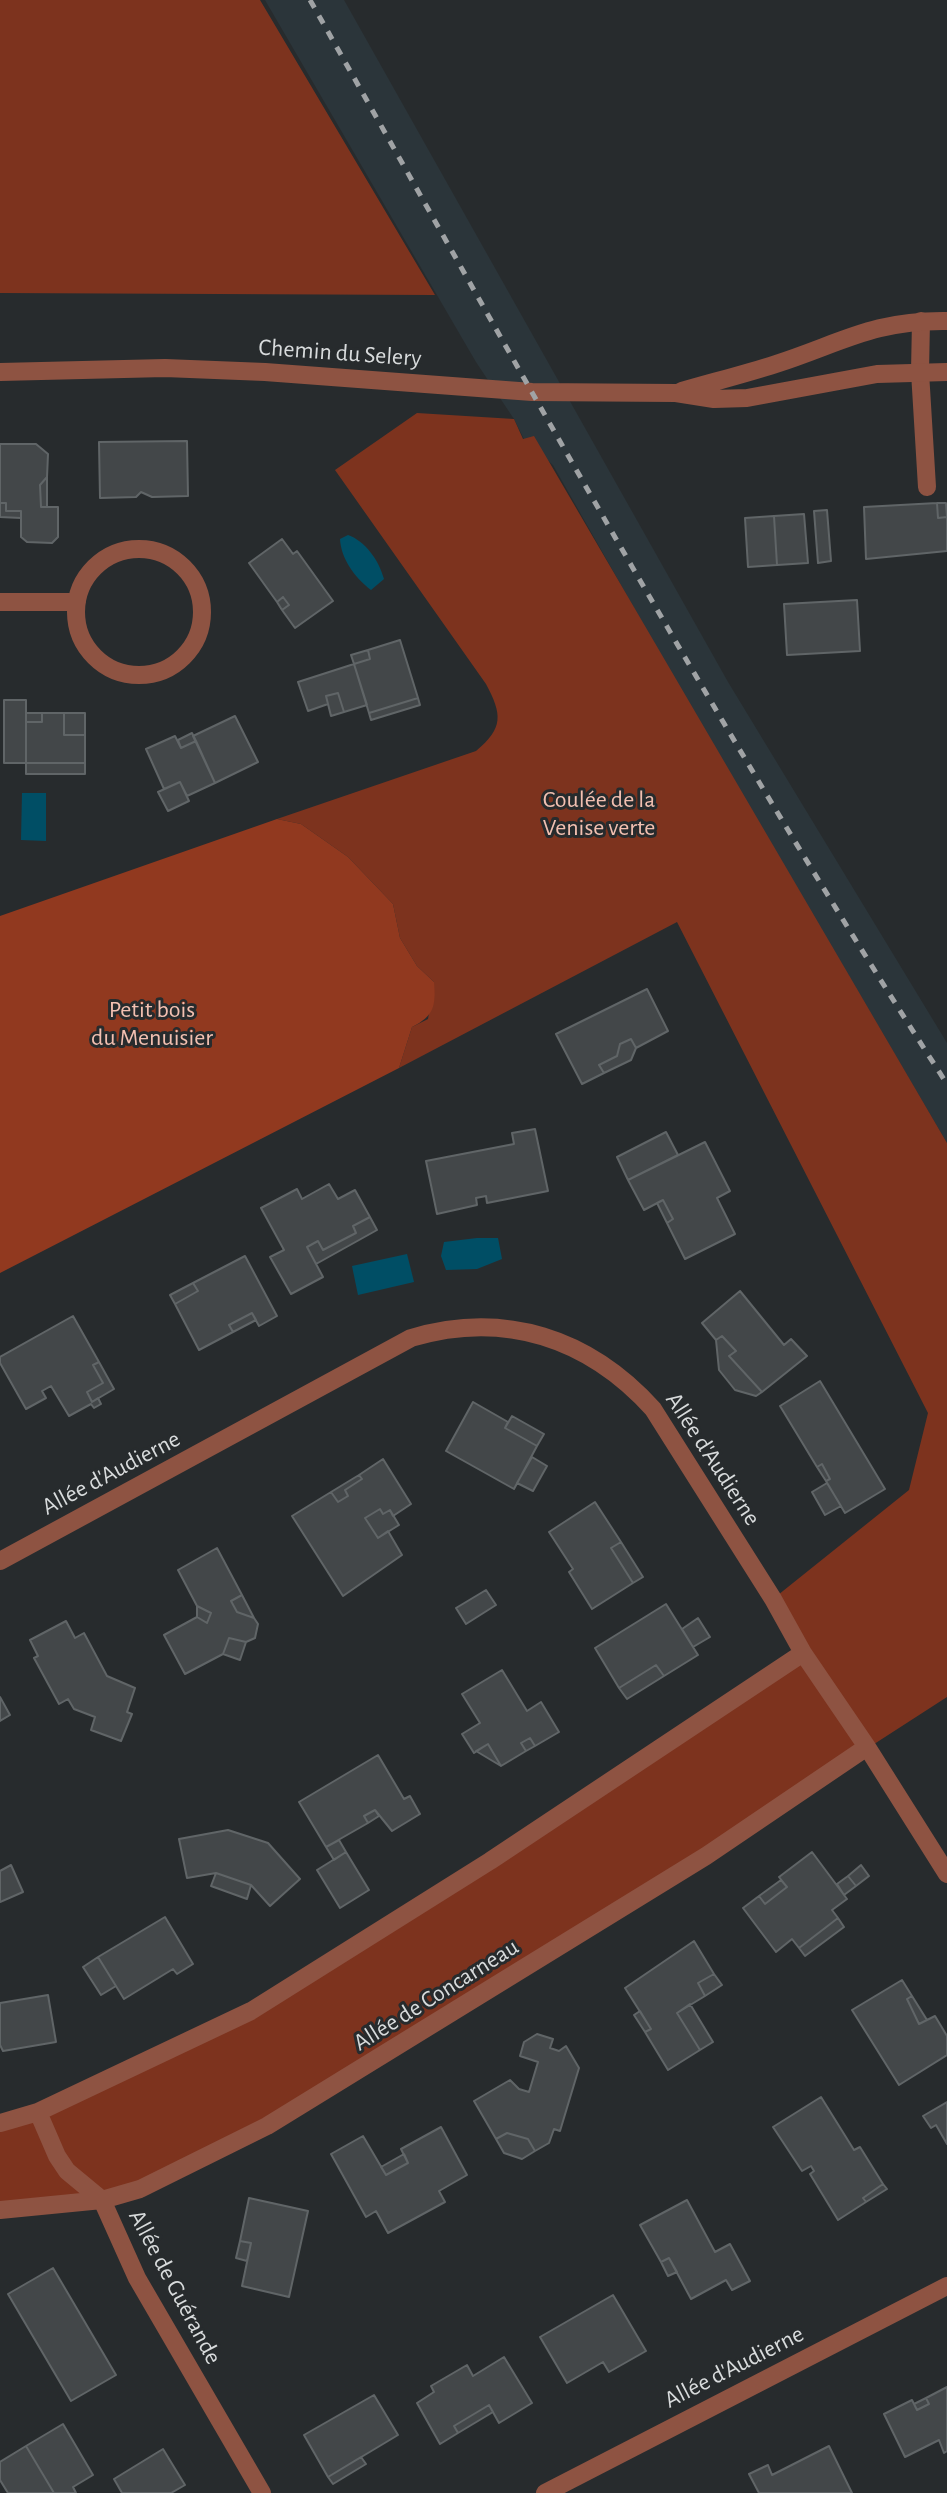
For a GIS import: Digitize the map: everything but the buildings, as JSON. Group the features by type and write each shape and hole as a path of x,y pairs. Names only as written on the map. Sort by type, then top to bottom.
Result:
{"street":[{"name":"Chemin du Selery","path":"676,393 778,364 871,329 921,321 947,321"},
{"path":"921,321 920,372 927,487"},
{"name":"Chemin du Selery","path":"0,372 165,368 265,372 532,392 676,393 714,399 747,398 837,380 947,372"},
{"path":"128,549 147,549 165,554 181,564 194,579 202,600 202,623 194,643 179,660 160,672 138,675 116,670 92,655 78,630 77,602 82,583 109,556 128,549"},
{"path":"0,602 77,602"},
{"name":"Allée d'Audierne","path":"0,1561 411,1338 455,1328 502,1328 550,1338 598,1360 635,1389 678,1445 803,1653 867,1747 947,1874"},
{"path":"0,2123 38,2112 251,2011 490,1861 803,1653"},
{"name":"Allée de Concarneau","path":"0,2210 103,2200 140,2189 267,2126 334,2088 706,1856 867,1747"},
{"name":"Allée de Guérande","path":"38,2112 57,2156 67,2171 103,2200 137,2278 262,2493"},
{"name":"Allée d'Audierne","path":"545,2493 947,2286"}],"shaded area":[{"path":"265,0 344,0 728,682 947,1043 947,1143 676,682 553,465 524,439 476,362"}],"green space":[{"path":"0,0 260,0 435,295 0,293"},
{"name":"Coulée de la Venise verte","path":"417,413 514,419 523,439 534,436 947,1143 947,1697 490,1992 140,2189 0,2210 0,2123 251,2011 803,1653 773,1599 909,1490 928,1413 677,922 399,1068 412,1027 428,1019 434,982 417,966 400,938 393,904 348,857 301,824 277,819 476,751 496,728 497,712 486,684 335,470"},
{"name":"Petit bois du Menuisier","path":"277,819 301,824 348,857 393,904 400,938 417,966 434,982 432,1009 425,1019 412,1027 399,1068 0,1273 0,916"}],"water":[{"path":"348,535 366,547 382,572 384,579 371,590 354,573 343,553 340,539"},
{"path":"22,793 46,793 46,841 21,840"},
{"path":"498,1238 502,1259 477,1269 446,1270 441,1256 444,1242"},
{"path":"407,1254 414,1282 358,1295 352,1266"}],"railway":[{"path":"310,0 542,411 700,683 780,817 947,1084"}]}
